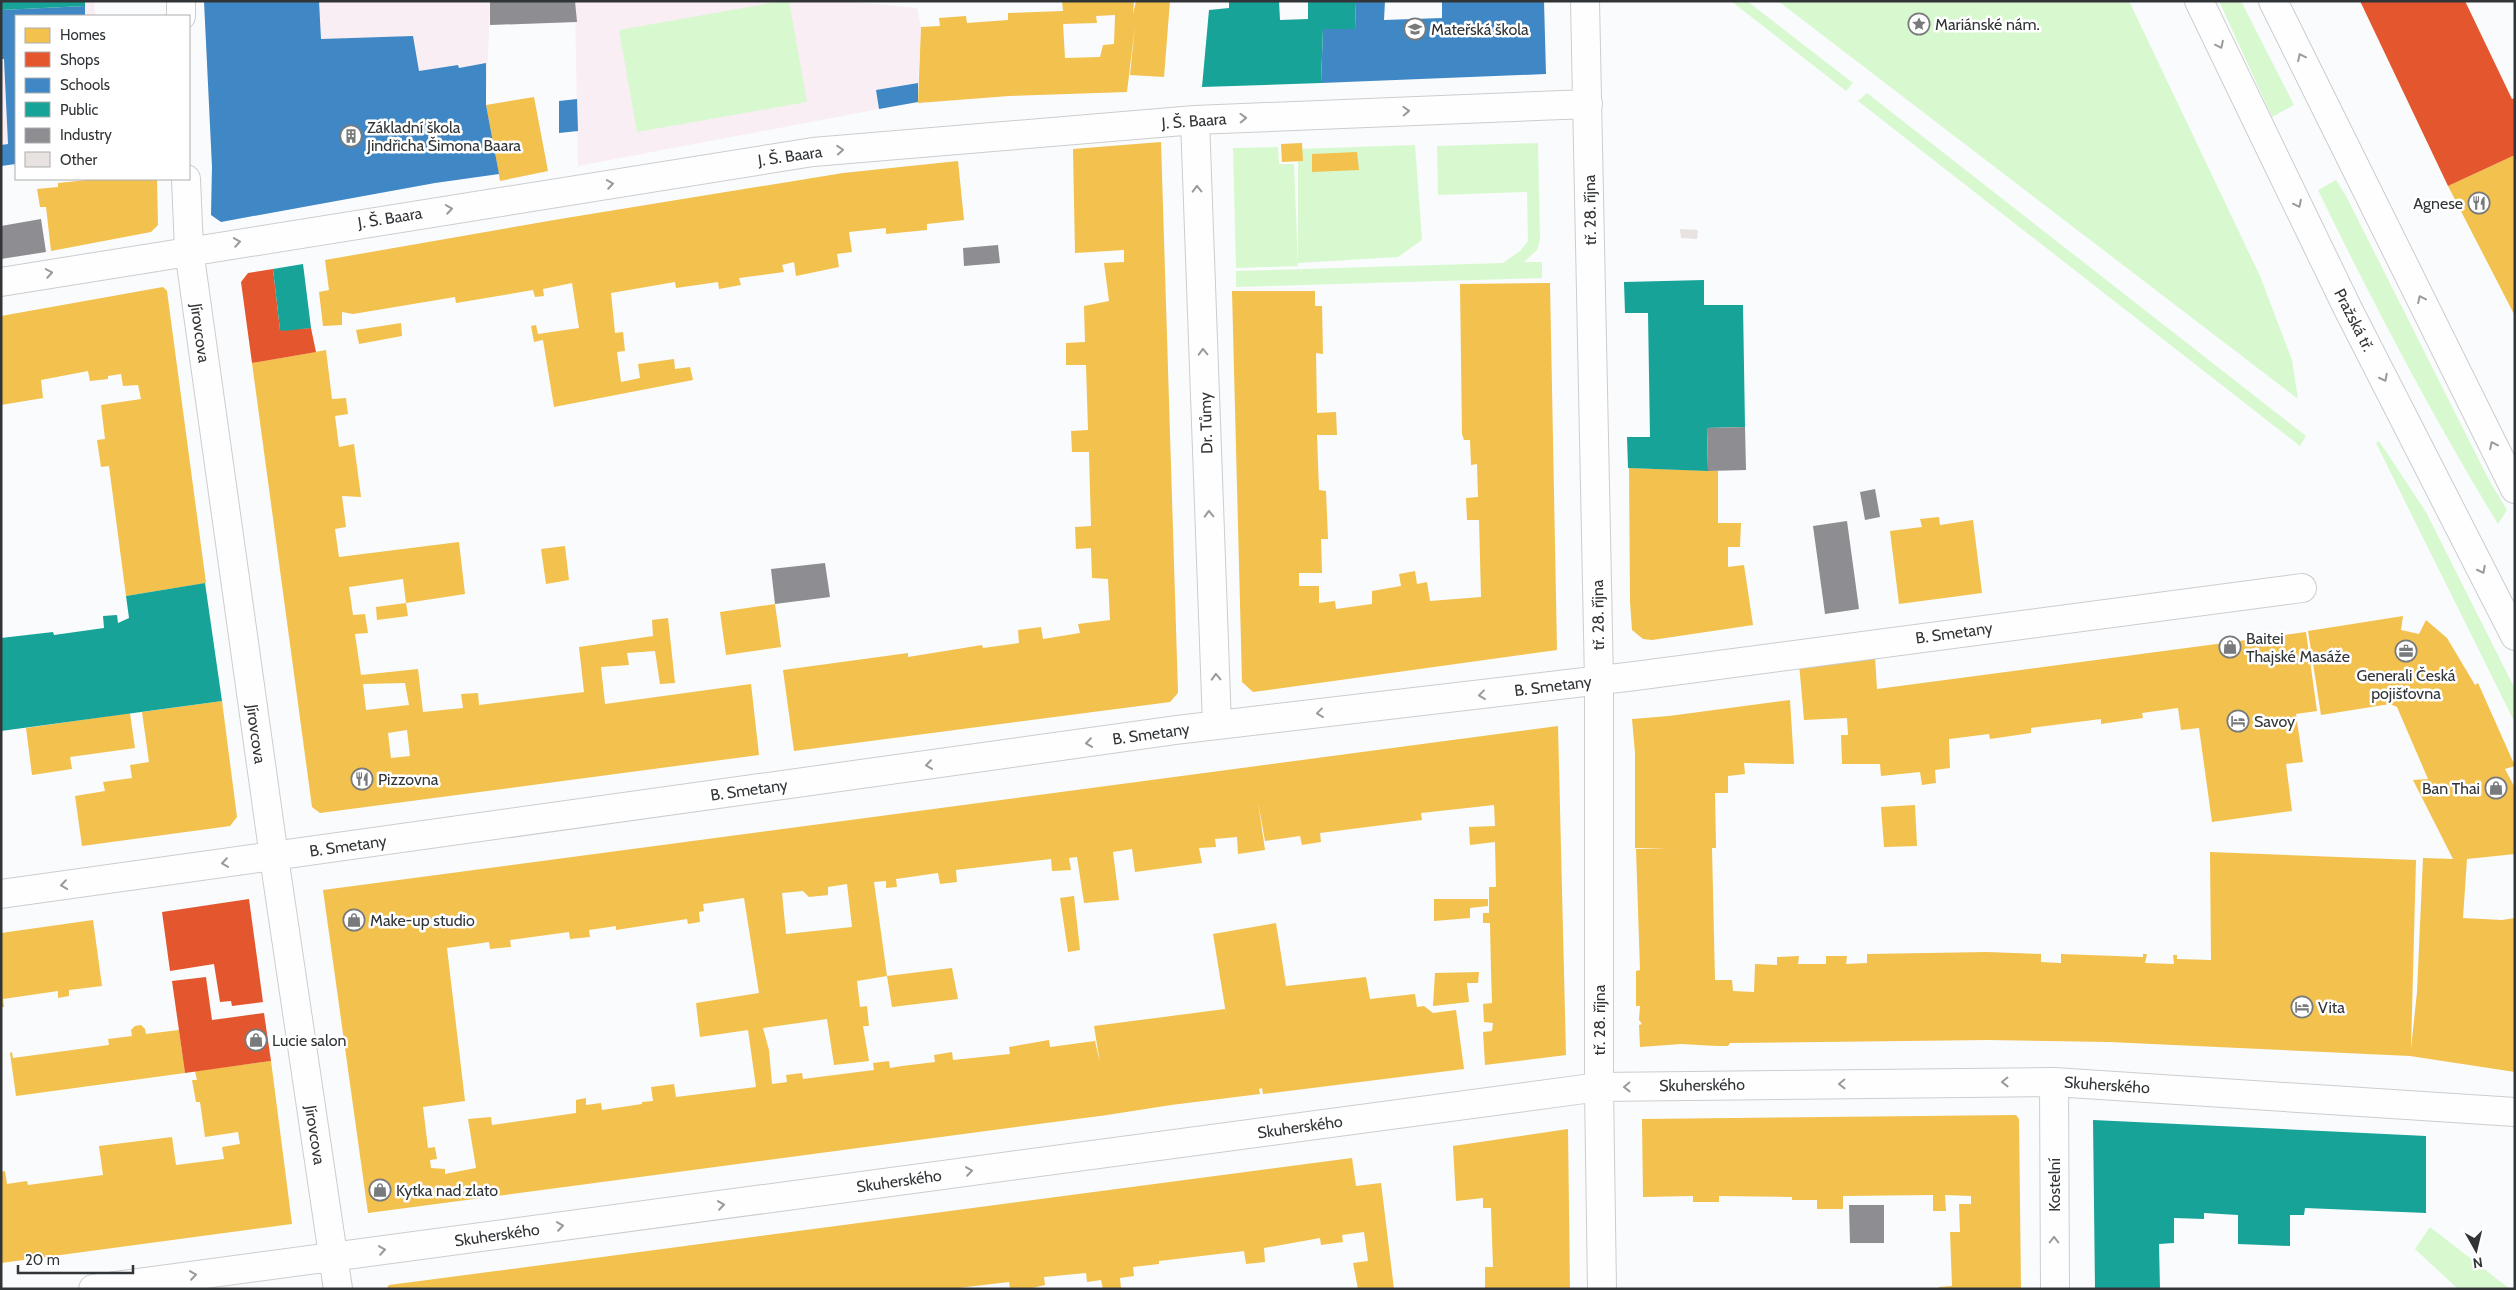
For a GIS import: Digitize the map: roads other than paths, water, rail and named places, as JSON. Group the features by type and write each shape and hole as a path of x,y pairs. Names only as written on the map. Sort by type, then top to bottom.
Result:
{"street":[{"path":"181,1 181,15"},
{"name":"tř. 28. října","path":"1585,1 1599,681 1599,1087 1602,1289"},
{"name":"Pražská tř.","path":"2199,1 2347,307 2515,636"},
{"path":"2273,1 2515,489"},
{"name":"J. Š. Baara","path":"1,282 189,250 813,152 1195,120 1588,104"},
{"name":"Dr. Tůmy","path":"1195,120 1217,725"},
{"name":"Jírovcova","path":"186,180 189,250 274,857 338,1289"},
{"name":"B. Smetany","path":"1,894 1217,725 1599,681 2302,588"},
{"name":"Skuherského","path":"92,1289 1599,1087 2054,1082 2515,1112"},
{"name":"Kostelní","path":"2054,1082 2055,1289"}],"place":[{"name":"Mariánské nám.","path":"1919,24"},
{"name":"Mateřská škola","path":"1415,29"},
{"name":"Základní škola Jindřicha Šimona Baara","path":"351,136"},
{"name":"Agnese","path":"2479,203"},
{"name":"Baitei Thajské Masáže","path":"2230,647"},
{"name":"Generali Česká pojišťovna","path":"2406,651"},
{"name":"Savoy","path":"2238,721"},
{"name":"Pizzovna","path":"362,779"},
{"name":"Ban Thai","path":"2496,788"},
{"name":"Make-up studio","path":"354,920"},
{"name":"Vita","path":"2302,1007"},
{"name":"Lucie salon","path":"256,1040"},
{"name":"Kytka nad zlato","path":"380,1190"}]}
